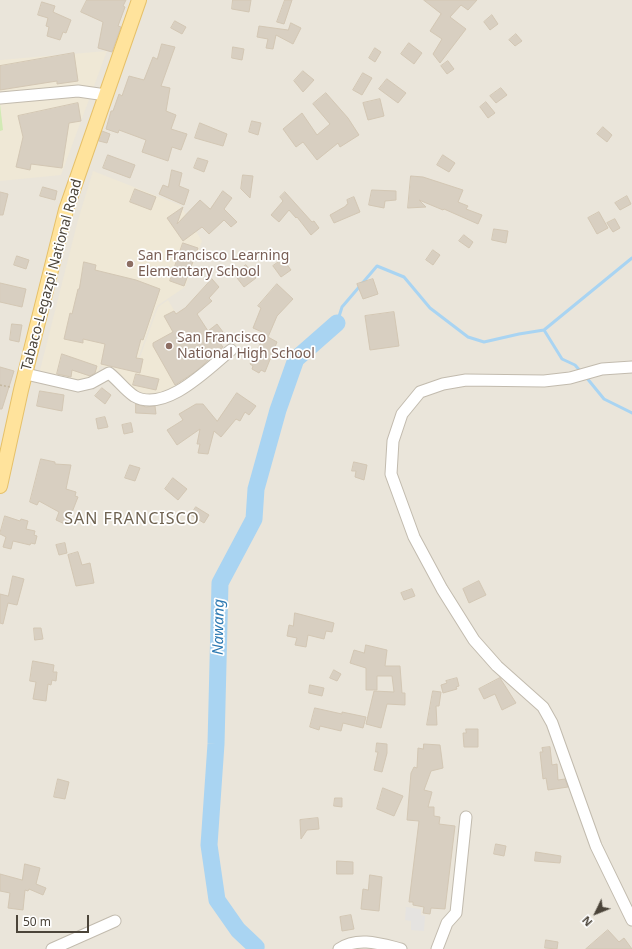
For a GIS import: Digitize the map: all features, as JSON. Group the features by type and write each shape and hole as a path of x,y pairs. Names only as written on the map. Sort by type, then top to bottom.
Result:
{"main road":[{"name":"Tabaco-Legazpi National Road","path":"0,486 66,210 140,0"}],"street":[{"path":"0,98 78,91 106,95"},
{"path":"26,374 78,386 92,383 110,373 134,395 143,400 156,401 188,385 231,350"},
{"path":"632,368 602,369 570,378 544,381 466,380 443,384 420,392 402,414 393,441 391,474 414,537 442,589 474,640 497,666 543,707 552,723 596,846 632,920"},
{"path":"437,949 447,922 456,913 466,816"},
{"path":"52,949 115,921"},
{"path":"340,949 358,942 374,943 401,949"}],"shaded area":[{"path":"0,0 632,0 632,949 0,949"},
{"path":"107,51 61,175 0,181 0,60"},
{"name":"San Francisco Learning Elementary School","path":"93,171 180,205 202,241 185,287 157,306 139,356 110,351 140,357 158,307 168,300 208,366 190,381 161,395 139,395 115,369 100,366 104,349 97,377 74,382 39,374 78,220"},
{"path":"406,907 421,909 421,915 425,916 424,931 411,930 411,921 405,920"}],"green space":[{"path":"0,104 3,130 0,131"}],"building":[{"path":"87,0 126,0 118,26 121,27 112,52 98,48 103,22 81,12"},
{"path":"233,0 251,0 249,12 232,9"},
{"path":"285,0 292,0 284,24 277,22"},
{"path":"424,0 477,0 468,10 461,5 450,17 466,29 440,63 433,54 442,39 430,31 441,14"},
{"path":"42,2 55,6 53,12 71,20 66,33 63,32 60,40 47,36 49,27 46,26 48,18 38,15"},
{"path":"492,15 498,24 490,30 484,22"},
{"path":"175,21 186,27 182,34 171,28"},
{"path":"291,23 301,28 293,44 276,35 273,49 266,48 268,39 257,37 259,26 288,30"},
{"path":"516,34 522,41 515,46 509,40"},
{"path":"409,43 422,53 414,64 401,54"},
{"path":"162,44 175,47 161,86 170,88 166,111 176,115 171,129 187,134 181,150 172,147 168,161 142,152 146,140 119,130 118,133 106,129 111,111 113,111 119,94 122,96 129,76 144,80 153,57 157,59"},
{"path":"233,47 244,49 242,60 232,58"},
{"path":"375,48 381,52 375,62 369,58"},
{"path":"74,53 78,81 57,84 57,81 0,90 0,66"},
{"path":"448,61 454,69 447,74 441,66"},
{"path":"303,71 314,80 303,92 294,81"},
{"path":"363,73 372,78 362,95 353,90"},
{"path":"387,79 406,93 398,103 379,89"},
{"path":"501,88 507,95 496,103 490,96"},
{"path":"326,93 348,118 359,135 340,147 338,143 317,160 303,142 296,147 283,129 302,113 317,135 330,124 313,104"},
{"path":"380,99 384,116 368,120 363,103"},
{"path":"486,102 495,113 488,118 480,107"},
{"path":"78,103 81,121 69,123 62,168 31,164 30,170 16,167 23,137 18,116"},
{"path":"252,121 261,123 258,135 249,132"},
{"path":"200,123 227,134 223,146 195,138"},
{"path":"603,127 612,135 607,142 597,134"},
{"path":"102,131 110,134 107,143 99,141"},
{"path":"108,155 135,165 130,178 103,168"},
{"path":"443,155 455,163 449,172 437,165"},
{"path":"198,158 208,161 204,172 194,168"},
{"path":"172,170 182,173 179,186 189,190 184,205 159,194 163,185 168,187"},
{"path":"243,175 253,176 250,198 241,189"},
{"path":"411,176 423,177 463,190 458,202 468,206 466,209 482,215 478,224 419,200 426,207 408,208"},
{"path":"43,187 57,191 55,200 40,196"},
{"path":"135,189 156,197 151,210 130,202"},
{"path":"372,190 396,191 396,200 385,201 384,208 369,205"},
{"path":"223,191 232,198 224,209 237,222 231,227 224,220 209,234 202,227 183,241 167,218 183,207 177,224 200,200 210,209"},
{"path":"0,192 8,194 3,215 0,215"},
{"path":"285,192 319,228 311,235 297,217 296,218 289,210 279,222 271,215 283,201 280,197"},
{"path":"627,196 631,204 620,210 615,203"},
{"path":"354,197 360,212 334,223 330,215 346,206 348,204 347,200"},
{"path":"599,212 608,228 597,234 588,218"},
{"path":"615,219 620,228 613,232 607,223"},
{"path":"494,229 508,231 506,243 492,240"},
{"path":"464,235 473,242 469,248 459,241"},
{"path":"183,243 198,248 184,286 170,281"},
{"path":"433,250 440,255 433,265 426,260"},
{"path":"17,256 29,260 26,269 14,265"},
{"path":"283,259 291,270 281,277 273,266"},
{"path":"84,262 96,265 95,270 136,280 160,289 143,340 141,339 136,358 143,359 140,373 101,364 105,344 83,339 83,343 64,339 70,313 72,314 79,289"},
{"path":"246,265 256,278 244,287 234,274"},
{"path":"212,279 219,287 209,298 212,301 197,314 208,331 217,324 223,332 216,338 223,347 195,372 175,385 153,346 153,343 173,332 164,316 174,311 176,314 185,308"},
{"path":"373,279 378,294 363,299 357,284"},
{"path":"0,283 26,289 22,307 0,302"},
{"path":"277,284 293,299 277,316 268,337 277,342 265,372 261,370 259,373 252,369 253,366 250,364 261,342 258,340 262,332 253,328 261,308 258,306"},
{"path":"394,312 399,346 370,350 365,316"},
{"path":"12,324 22,325 19,342 10,340"},
{"path":"62,354 97,366 95,373 90,376 72,370 71,377 57,374"},
{"path":"0,367 14,371 2,409 0,409"},
{"path":"136,374 159,379 156,390 133,385"},
{"path":"102,388 111,395 105,404 95,396"},
{"path":"40,391 64,395 62,411 37,406"},
{"path":"237,393 256,406 249,415 245,412 240,421 236,419 221,437 214,431 208,454 198,453 200,444 197,444 200,429 177,445 167,430 183,420 179,414 196,404 203,404 217,421"},
{"path":"136,404 146,407 155,406 156,414 136,413"},
{"path":"105,417 108,427 98,429 96,419"},
{"path":"131,423 133,432 124,434 122,425"},
{"path":"41,459 55,462 55,464 71,465 66,489 76,492 75,496 78,497 67,525 56,520 59,512 39,501 37,505 30,502"},
{"path":"354,462 367,465 364,480 355,477 356,471 352,471"},
{"path":"130,465 140,468 135,481 125,478"},
{"path":"173,478 187,489 178,500 165,489"},
{"path":"196,507 209,515 204,523 191,515"},
{"path":"5,516 20,521 21,519 28,521 26,529 35,531 34,535 37,536 35,544 31,543 30,545 13,541 11,549 3,547 6,537 0,534"},
{"path":"65,543 67,553 59,555 56,545"},
{"path":"78,552 82,565 90,563 94,583 76,586 68,555"},
{"path":"13,576 24,579 17,605 8,603 3,624 0,623 0,594 8,596"},
{"path":"479,581 486,595 469,603 463,589"},
{"path":"412,589 415,596 404,600 401,593"},
{"path":"295,613 334,623 332,632 326,631 324,639 308,635 306,647 295,645 297,638 287,636 289,625 293,626"},
{"path":"34,628 41,628 43,639 35,640"},
{"path":"366,645 387,650 385,666 400,666 402,693 405,693 405,705 387,704 381,728 366,724 374,691 394,692 392,676 377,676 377,690 366,690 366,668 350,663 354,650 364,653"},
{"path":"33,661 54,665 53,672 57,672 56,681 52,680 51,685 48,684 46,701 33,699 36,682 30,681"},
{"path":"334,670 341,674 337,681 330,678"},
{"path":"457,678 459,686 456,687 457,689 443,693 441,685 447,683 446,681"},
{"path":"500,678 516,703 502,710 495,694 484,699 479,689"},
{"path":"310,685 324,688 322,696 309,693"},
{"path":"433,691 441,692 439,706 436,706 437,725 427,725"},
{"path":"315,708 342,714 342,712 366,717 363,728 343,723 341,731 320,726 319,730 310,727"},
{"path":"466,729 478,729 478,747 464,747 463,733 466,733"},
{"path":"377,743 387,744 387,753 382,772 374,770 378,752 376,752"},
{"path":"424,744 440,745 443,768 431,771 424,790 432,792 428,807 434,807 434,816 440,817 439,824 455,826 445,909 431,908 430,914 423,913 424,907 413,905 413,902 409,902 419,821 407,820 411,773 414,767 417,768 418,748 423,749"},
{"path":"550,747 552,765 557,764 558,780 565,779 568,787 548,790 546,778 543,779 540,752 543,752 542,748"},
{"path":"58,779 69,782 65,799 54,797"},
{"path":"383,788 403,796 394,816 377,809"},
{"path":"335,798 342,798 342,807 334,806"},
{"path":"318,818 319,829 307,830 301,839 300,820"},
{"path":"496,844 506,846 504,856 494,854"},
{"path":"536,852 561,856 560,863 535,861"},
{"path":"337,861 353,862 353,874 337,874"},
{"path":"25,864 40,868 36,884 46,888 43,895 29,889 28,891 25,890 23,910 8,908 10,893 0,891 0,874 22,880"},
{"path":"370,875 382,877 379,911 361,909 363,889 368,890"},
{"path":"351,915 354,929 342,931 340,917"},
{"path":"608,930 619,942 624,938 632,949 586,949"},
{"path":"546,940 558,942 557,949 545,948"}],"waterway":[{"path":"544,330 632,258"},
{"path":"337,323 342,307 377,266 404,277 430,308 468,337 484,342 544,330 562,359 575,365 582,373"},
{"name":"Nawang","path":"255,949 256,947 238,930 217,900 209,845 216,744 220,583 254,519 256,489 278,410 296,359 337,323"},
{"path":"586,377 604,399 632,413"}],"place":[{"name":"San Francisco Learning Elementary School","path":"130,264"},
{"name":"San Francisco National High School","path":"169,346"}],"district":[{"name":"SAN FRANCISCO","path":"132,519"}]}
